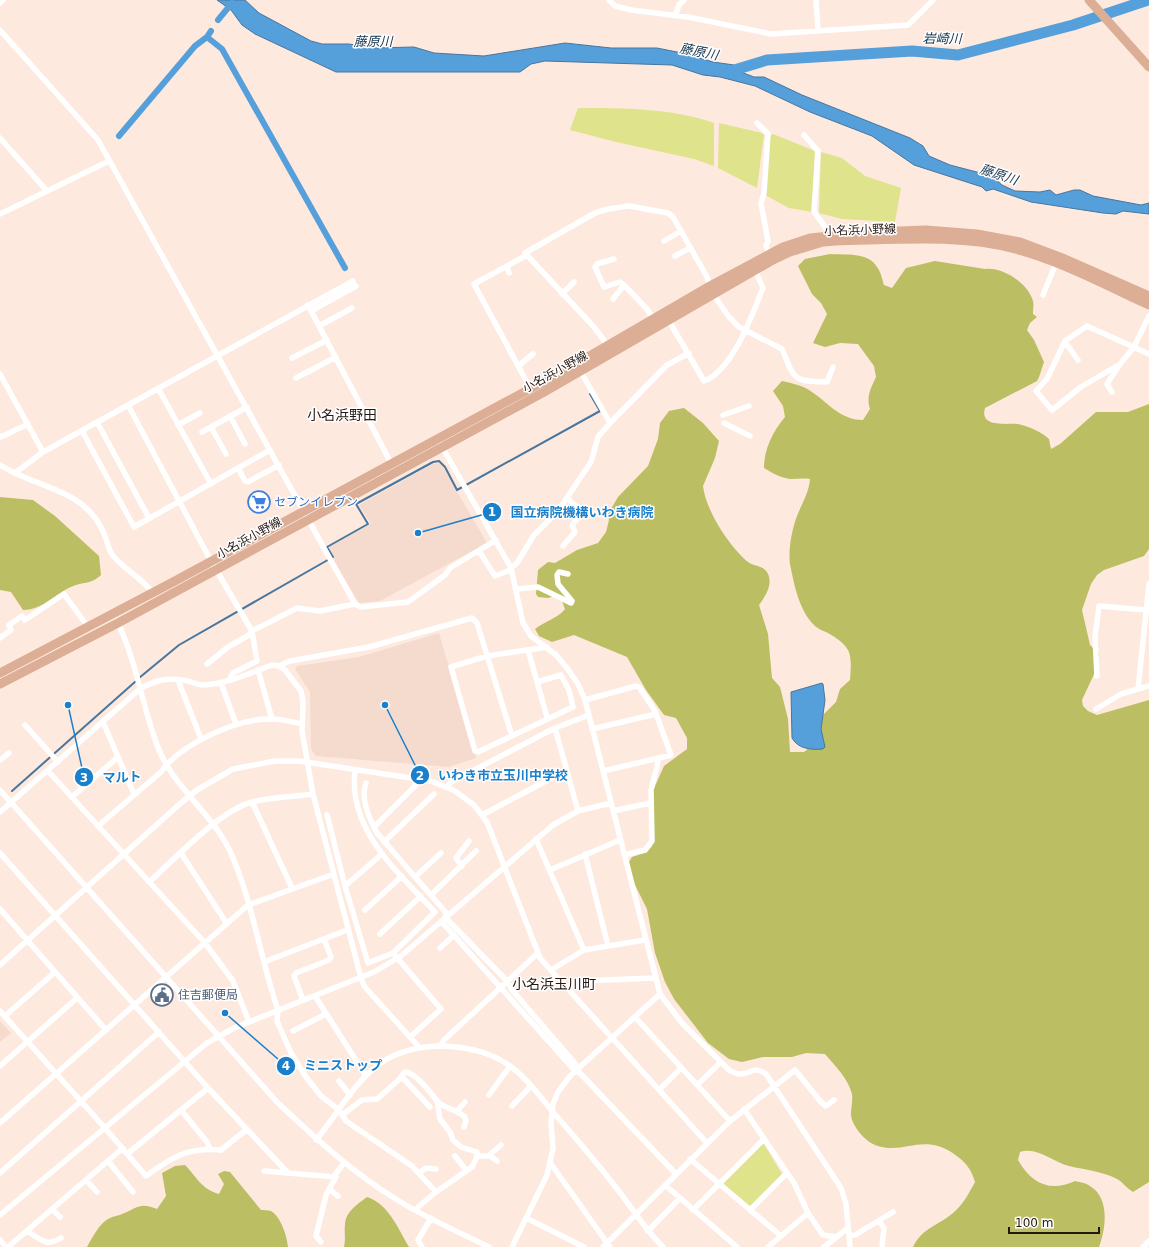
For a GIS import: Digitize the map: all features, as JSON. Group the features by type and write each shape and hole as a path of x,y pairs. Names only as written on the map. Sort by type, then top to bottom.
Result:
{"main road":[{"path":"1092,3 1107,22 1149,67"},
{"name":"小名浜小野線","path":"306,515 391,463 530,388 669,321 712,290 769,253 810,238 926,230 978,234 1020,242 1065,259 1149,296"},
{"name":"小名浜小野線","path":"0,673 153,593 213,565 306,515 442,447 581,372 653,319 790,252 823,242 836,241 948,240 978,242 1015,249 1056,263 1149,305"},
{"name":"小名浜小野線","path":"0,684 118,624 213,565"}],"street":[{"path":"0,3 3,0"},
{"path":"609,0 615,6 631,10 675,16 771,34 908,25 933,0"},
{"path":"675,16 679,5 684,0"},
{"path":"816,0 818,30"},
{"path":"0,30 98,140 355,604 361,607 408,602 445,574 450,568 496,540"},
{"path":"757,123 768,134 764,193 761,207 768,241 766,246 769,253"},
{"path":"804,135 818,151 814,211 825,224 828,236"},
{"path":"0,138 47,191"},
{"path":"0,214 109,161"},
{"path":"530,388 474,284 507,267 527,255 525,253 595,213 622,206 647,208 671,214 712,290 729,317 744,330 782,349 792,374 803,381 827,382 833,367"},
{"path":"664,241 680,231"},
{"path":"675,256 690,248"},
{"path":"527,255 594,327 610,350"},
{"path":"614,259 597,264 595,267 604,287 620,282 647,309 653,319"},
{"path":"1043,295 1056,263"},
{"path":"507,267 510,273"},
{"path":"669,321 704,381 708,379 718,373 726,362 744,330 763,288 755,270"},
{"path":"562,294 574,282"},
{"path":"15,473 43,452 218,355 310,308 354,283"},
{"path":"613,299 624,285"},
{"path":"310,308 391,463"},
{"path":"319,326 352,308"},
{"path":"1112,392 1107,384 1120,364 1134,347 1149,316"},
{"path":"1120,364 1081,387 1052,410 1036,390 1047,379 1065,341 1087,326 1149,354"},
{"path":"292,358 327,340"},
{"path":"1064,344 1068,346 1078,360"},
{"path":"479,551 494,575 508,571 523,553 534,535 551,518 567,498 591,462 598,437 667,366 689,353"},
{"path":"518,366 533,354"},
{"path":"296,378 336,357"},
{"path":"581,372 610,423"},
{"path":"0,374 43,452"},
{"path":"158,388 211,484"},
{"path":"128,405 213,565 252,631 257,661 235,671 229,680"},
{"path":"723,415 749,406"},
{"path":"202,432 246,407"},
{"path":"178,425 200,413"},
{"path":"230,416 245,444"},
{"path":"97,422 149,518"},
{"path":"724,423 750,436"},
{"path":"0,436 1,437 28,424"},
{"path":"211,427 226,454"},
{"path":"82,431 134,527 270,450"},
{"path":"437,438 511,568 517,589 523,623 531,636 556,655 574,679 585,700 660,994 682,1023 730,1071 740,1074 759,1069 766,1074 841,1188 846,1204 850,1247"},
{"path":"0,465 15,473 63,493 88,509 99,522 108,544 108,550 113,556 144,581 153,593"},
{"path":"238,468 245,482 248,482 279,466"},
{"path":"563,546 575,532 572,525 583,512 567,498"},
{"path":"517,589 538,587 572,603 557,581 557,575 559,572 568,574"},
{"path":"1138,689 1149,584"},
{"path":"0,638 11,630 9,625 22,616 25,620 64,594 88,627"},
{"path":"207,664 228,647 249,635 252,631 297,608 320,611 355,604"},
{"path":"1097,676 1095,636 1099,606 1146,610"},
{"path":"113,614 141,688 157,745 166,765 214,824 230,851 243,884 278,1010 277,1021 291,1053 306,1077 321,1096 341,1113 346,1121 406,1161 436,1192"},
{"path":"279,666 290,661 369,647 472,618 477,623 512,736"},
{"path":"537,682 561,675 569,690 573,707 547,717 478,752 475,751 451,667 487,656 547,647"},
{"path":"528,650 547,717"},
{"path":"0,812 141,688 155,681 167,678 202,685 221,683 272,665 279,666 285,670 301,691 303,701 302,724 313,794 347,930 361,978 364,986 419,1047"},
{"path":"258,670 272,719"},
{"path":"178,680 201,739"},
{"path":"221,683 236,724"},
{"path":"585,700 636,686 639,687 656,714 671,754 603,771"},
{"path":"1096,709 1121,694 1149,686"},
{"path":"592,729 656,714"},
{"path":"447,787 451,782 555,728 589,715"},
{"path":"98,826 161,772 166,765 201,739 236,724 272,719 302,724"},
{"path":"103,722 134,794"},
{"path":"26,725 58,762"},
{"path":"555,728 578,811"},
{"path":"0,760 9,753"},
{"path":"72,797 118,757"},
{"path":"624,855 645,850 652,841 650,803 653,777 659,758"},
{"path":"0,965 190,796 215,778 233,769 275,761 307,763 431,781 455,790 474,805 482,815 498,845 538,953 551,970 707,1143"},
{"path":"326,814 345,886 368,962 393,953 436,912 382,854 367,834 359,813 354,770"},
{"path":"48,771 205,943 234,981 249,1022"},
{"path":"482,815 561,773 567,773"},
{"path":"374,827 415,786 416,779"},
{"path":"366,783 364,788 365,800 374,827 384,842 431,895 454,935 577,1070 676,1174"},
{"path":"0,790 276,1102 316,1140 374,1185 416,1211 489,1247"},
{"path":"149,882 214,824 240,807 252,802 277,797 313,794"},
{"path":"384,842 434,794"},
{"path":"252,802 292,888"},
{"path":"0,1215 184,1061 218,1036 278,1010 361,978 397,958 553,825 578,811 611,803"},
{"path":"613,811 650,803"},
{"path":"536,839 584,950"},
{"path":"550,870 620,840"},
{"path":"462,866 456,858 469,841"},
{"path":"431,895 476,851"},
{"path":"181,853 227,924"},
{"path":"0,854 208,1088 288,1173"},
{"path":"345,886 382,854"},
{"path":"415,877 441,854"},
{"path":"585,854 608,946"},
{"path":"0,1123 248,905 334,874"},
{"path":"365,910 402,876"},
{"path":"380,934 421,896"},
{"path":"0,909 106,1030"},
{"path":"445,918 507,981 512,990 577,1070"},
{"path":"264,962 347,930"},
{"path":"440,948 454,935"},
{"path":"303,1000 294,976 296,973 329,960 331,957 324,939"},
{"path":"551,970 584,950 645,940"},
{"path":"393,953 441,1009 410,1037"},
{"path":"440,1046 444,1040 538,953"},
{"path":"5,1016 55,972"},
{"path":"568,989 581,981 655,978"},
{"path":"512,1247 551,1164 553,1148 551,1123 552,1110 558,1092 577,1070 660,994"},
{"path":"315,996 366,1076"},
{"path":"0,1066 77,998"},
{"path":"0,1011 146,1176 183,1152 210,1149 221,1150 246,1130"},
{"path":"294,1031 326,1014"},
{"path":"635,1017 730,1121"},
{"path":"0,1173 82,1102 159,1032"},
{"path":"341,1113 350,1095 366,1076 379,1064 392,1057 419,1047 440,1046 450,1046 488,1054 510,1066 531,1086 596,1161 648,1231 663,1247"},
{"path":"697,1085 721,1062"},
{"path":"489,1095 510,1066"},
{"path":"659,1090 681,1068"},
{"path":"551,1164 556,1169 606,1246 690,1159 730,1121 795,1070 826,1106 834,1100"},
{"path":"316,1140 341,1113 362,1100 378,1098 405,1072 409,1072 427,1087 437,1100 445,1106 457,1111 466,1119 464,1127"},
{"path":"400,1078 404,1078 430,1107"},
{"path":"339,1082 350,1095"},
{"path":"512,1106 531,1086"},
{"path":"127,1154 208,1088"},
{"path":"437,1100 440,1119 450,1132 453,1140 461,1147 476,1152 477,1156"},
{"path":"457,1111 465,1102"},
{"path":"744,1109 787,1173 808,1213 822,1235 835,1237"},
{"path":"181,1110 207,1142 210,1149"},
{"path":"693,1210 764,1139"},
{"path":"477,1156 489,1155 501,1145"},
{"path":"0,1240 7,1247 122,1148"},
{"path":"489,1155 497,1161"},
{"path":"455,1156 466,1170"},
{"path":"416,1211 418,1207 436,1192 472,1167 477,1156"},
{"path":"690,1159 781,1236"},
{"path":"108,1161 133,1192"},
{"path":"321,1242 316,1236 329,1189 336,1177 334,1176 344,1163"},
{"path":"419,1174 426,1168 436,1169"},
{"path":"264,1171 334,1176"},
{"path":"750,1210 787,1173"},
{"path":"86,1180 97,1192"},
{"path":"665,1185 737,1247"},
{"path":"329,1189 338,1196"},
{"path":"648,1231 680,1198"},
{"path":"52,1209 60,1217"},
{"path":"849,1236 855,1235 893,1212"},
{"path":"768,1247 808,1213"},
{"path":"422,1247 418,1240 430,1218"},
{"path":"526,1218 584,1247"},
{"path":"879,1221 884,1228 882,1247"},
{"path":"824,1247 848,1228"},
{"path":"27,1231 47,1244 53,1244 61,1238"},
{"path":"1143,1247 1149,1241"}],"shaded area":[{"path":"439,463 443,467 487,543 380,601 359,603 334,561 329,547 371,524 359,505 433,464"},
{"path":"439,633 476,758 449,767 316,756 311,749 310,692 295,669 297,666 359,657"},
{"path":"0,1021 11,1033 0,1042"}],"green space":[{"path":"578,108 647,110 681,114 714,123 714,166 694,159 616,142 570,130"},
{"path":"719,123 762,133 764,135 757,188 718,168"},
{"path":"773,134 815,151 812,212 789,208 765,195 768,136"},
{"path":"821,152 842,158 865,176 901,188 895,222 842,219 819,213"},
{"path":"830,254 856,255 868,259 873,262 878,269 884,285 892,288 906,268 935,261 999,271 1014,278 1026,288 1033,301 1033,314 1037,317 1030,323 1027,330 1034,340 1044,362 1037,381 985,408 984,414 986,419 990,422 1026,426 1043,434 1049,439 1051,449 1060,444 1096,412 1128,412 1149,404 1149,549 1144,556 1104,570 1097,575 1091,584 1082,610 1090,645 1099,654 1095,672 1082,700 1083,706 1088,711 1097,715 1149,700 1149,1182 1133,1192 1119,1180 1111,1176 1069,1166 1033,1151 1020,1152 1018,1160 1029,1175 1042,1184 1057,1186 1075,1181 1088,1185 1096,1191 1101,1198 1105,1214 1105,1223 1099,1247 913,1247 921,1235 957,1210 968,1195 975,1182 972,1173 962,1160 943,1148 932,1145 923,1144 885,1148 875,1145 867,1140 856,1128 852,1119 852,1094 848,1083 841,1072 825,1054 806,1053 792,1057 763,1057 742,1062 729,1059 708,1043 674,999 665,982 655,953 647,909 633,881 629,862 632,857 647,852 652,846 651,795 664,766 687,749 687,738 676,718 664,715 646,690 627,657 574,635 552,642 539,636 535,629 565,609 562,601 555,596 548,598 538,597 536,594 538,570 548,562 555,563 577,550 598,543 606,532 609,520 608,514 618,497 648,466 658,439 660,423 669,411 684,408 703,423 719,441 715,458 703,486 705,496 714,517 733,547 748,562 764,569 768,574 770,582 768,591 759,605 768,634 772,678 780,687 788,719 790,752 804,752 814,744 819,719 836,702 840,689 850,680 850,657 849,652 842,642 816,627 809,620 801,605 793,580 790,564 792,533 795,521 807,493 810,479 791,479 777,475 764,468 764,461 767,447 777,428 785,417 783,406 773,391 782,381 806,388 847,417 863,420 870,409 869,396 876,377 874,366 858,344 840,343 825,347 813,343 827,314 821,303 812,294 798,266 805,259"},
{"path":"0,497 33,500 55,516 99,556 101,575 92,581 76,585 63,591 44,604 31,609 23,610 11,592 0,590"},
{"path":"762,1144 764,1144 782,1174 751,1206 749,1206 724,1185 724,1182"},
{"path":"185,1165 203,1186 219,1194 224,1184 218,1174 224,1171 230,1172 261,1210 271,1211 275,1214 281,1222 285,1232 288,1247 87,1247 106,1220 142,1206 157,1209 166,1196 162,1173 175,1166"},
{"path":"367,1197 375,1200 387,1211 397,1225 409,1247 344,1247 346,1219 353,1208"}],"water":[{"path":"217,0 245,0 259,13 311,41 322,44 349,44 373,48 414,47 434,53 484,56 565,43 611,48 657,48 687,54 713,62 734,65 741,72 754,77 764,77 802,95 910,138 923,146 929,156 950,165 992,176 1002,185 1015,191 1040,192 1050,190 1056,195 1074,190 1080,190 1093,196 1141,205 1149,203 1149,214 1123,211 1116,214 1103,213 1031,202 993,189 986,191 982,187 914,165 872,136 810,112 755,86 720,77 703,75 672,65 545,61 531,64 520,72 336,72 255,34 242,25 231,10"},
{"path":"822,683 825,700 821,729 825,747 823,749 810,749 801,747 792,738 791,692"}],"waterway":[{"name":"岩崎川","path":"731,71 767,60 912,51 958,55 1073,25 1148,0"},
{"path":"218,20 232,3"},
{"path":"119,136 195,46 207,37 211,31"},
{"path":"207,37 222,49 345,268"},
{"path":"139,678 179,645 333,557 327,547 368,524 356,504 433,462 439,461 445,467 457,490 600,411 590,394"},
{"path":"12,791 136,681"}],"place":[{"name":"セブンイレブン","path":"259,502"},
{"name":"国立病院機構いわき病院","path":"418,533"},
{"name":"マルト","path":"68,705"},
{"name":"いわき市立玉川中学校","path":"385,705"},
{"name":"住吉郵便局","path":"162,995"},
{"name":"ミニストップ","path":"225,1013"}],"district":[{"name":"小名浜野田","path":"342,415"},
{"name":"小名浜玉川町","path":"554,984"}],"water label":[{"name":"藤原川","path":"373,41"},
{"name":"藤原川","path":"699,51"},
{"name":"藤原川","path":"999,174"}]}
